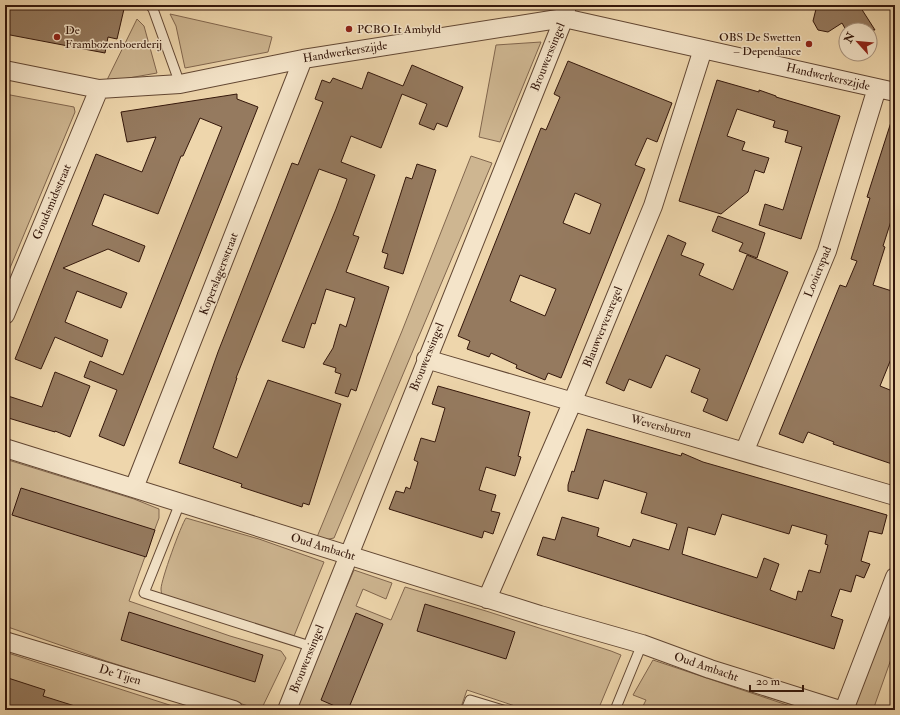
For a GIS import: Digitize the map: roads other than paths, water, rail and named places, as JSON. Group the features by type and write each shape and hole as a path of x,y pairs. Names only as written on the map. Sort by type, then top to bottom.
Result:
{"street":[{"name":"Handwerkerszijde","path":"5,70 99,89 180,84 303,59 565,11 703,49 895,92"},
{"name":"Brouwerssingel","path":"286,710 565,11"},
{"name":"Blauwverversregel","path":"487,599 572,403 653,206 703,49"},
{"name":"Koperslagersstraat","path":"134,488 303,59"},
{"name":"Looierspad","path":"744,450 827,251 877,88"},
{"name":"Goudsmidsstraat","path":"5,315 99,89"},
{"name":"Weversburen","path":"426,359 572,403 744,450 895,496"},
{"name":"Oud Ambacht","path":"5,448 487,599 642,644 710,669 840,710"},
{"path":"844,710 895,577"},
{"name":"De Tijen","path":"5,641 234,710"}],"lane":[{"path":"150,5 153,9 180,84"},
{"path":"180,503 144,593 312,647"},
{"path":"615,710 642,644"},
{"path":"466,710 470,700 503,710"}],"place":[{"name":"PCBO It Ambyld","path":"349,29"},
{"name":"De Frambozenboerderij","path":"57,37"},
{"name":"OBS De Swetten – Dependance","path":"809,44"}]}
